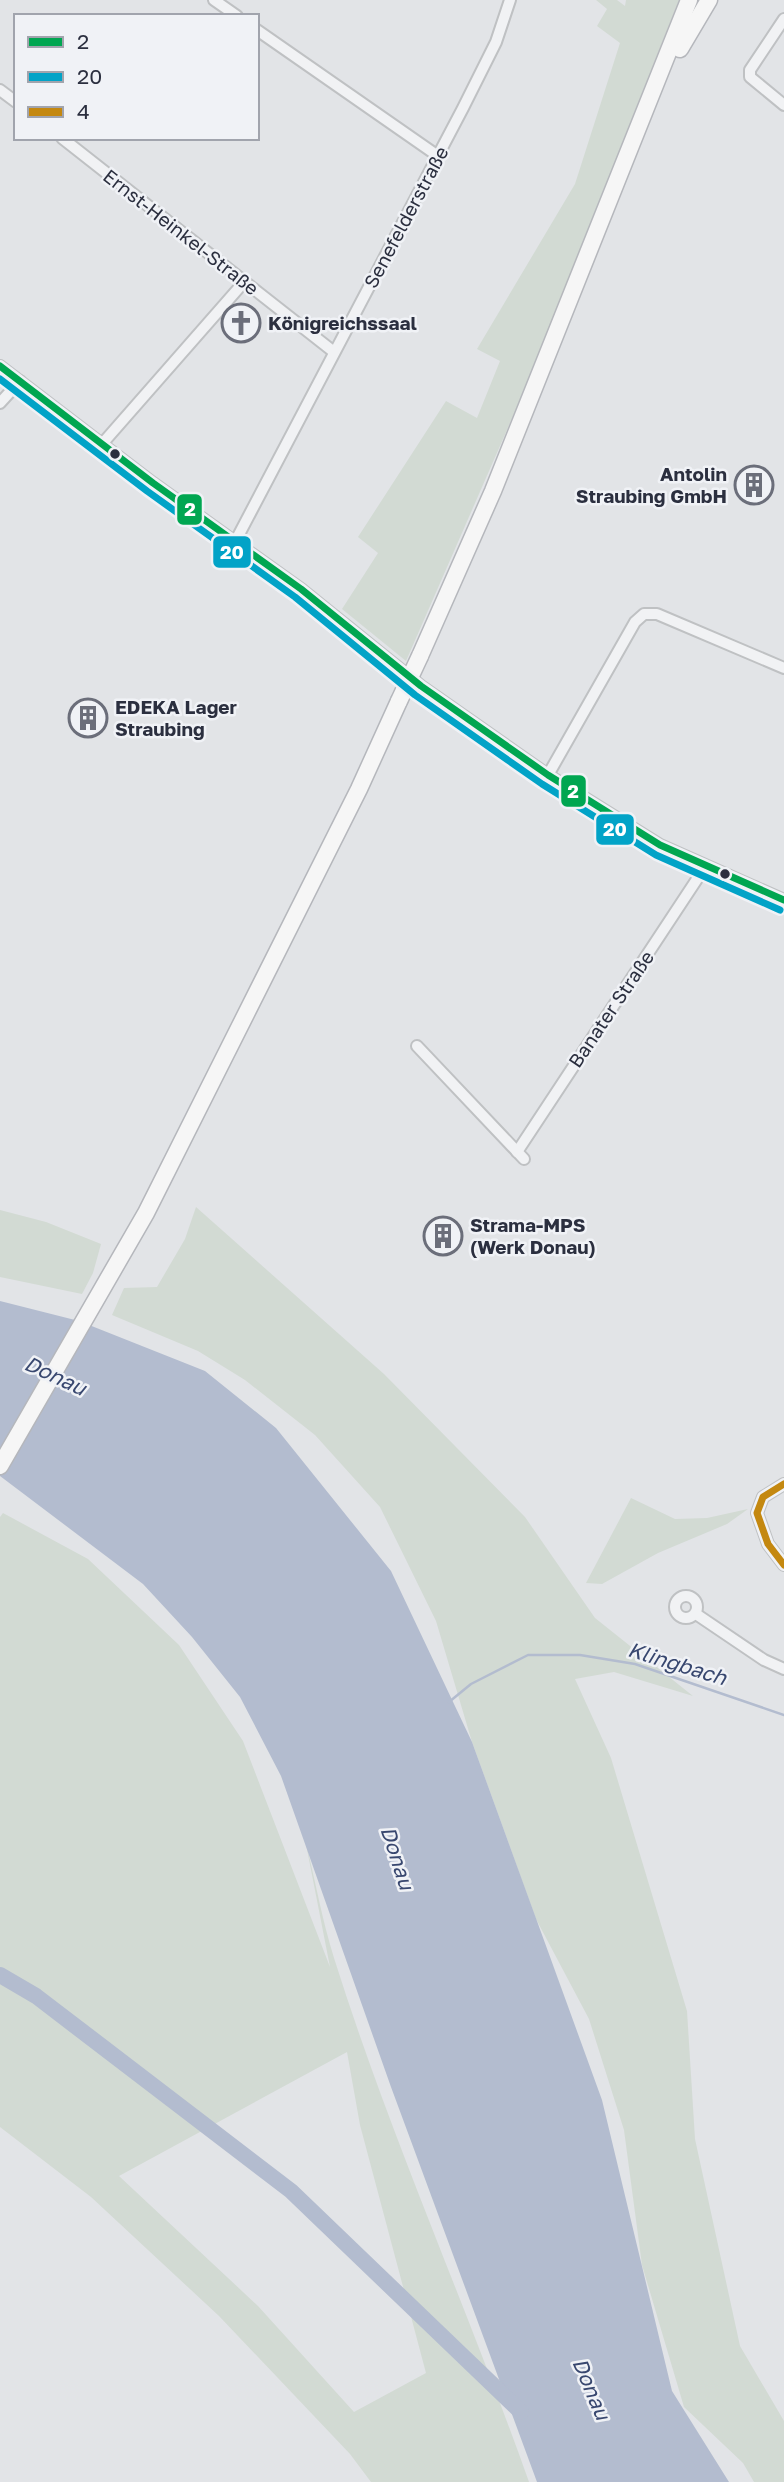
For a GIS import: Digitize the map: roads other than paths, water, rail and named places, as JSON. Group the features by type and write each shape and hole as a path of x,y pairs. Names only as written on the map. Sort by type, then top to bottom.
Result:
{"highway":[{"path":"0,1466 124,1251 316,876 399,701 493,491 689,0"},
{"path":"646,113 709,0"}],"street":[{"path":"214,0 234,14"},
{"name":"Senefelderstraße","path":"235,542 496,42 510,0"},
{"path":"784,19 750,70 750,78 784,105"},
{"path":"259,31 438,156"},
{"path":"0,90 14,101"},
{"name":"Ernst-Heinkel-Straße","path":"65,140 334,352"},
{"path":"102,444 244,282"},
{"path":"0,366 301,589 421,685 548,775 633,830 705,867 784,900"},
{"path":"0,403 20,381"},
{"path":"548,775 635,622 644,614 657,614 784,668"},
{"name":"Banater Straße","path":"417,1046 520,1155 705,867"},
{"path":"784,1484 763,1497 757,1513 760,1529 784,1565"},
{"path":"696,1614 764,1660 784,1669"}],"water":[{"name":"Donau","path":"0,1301 79,1321 205,1371 276,1428 391,1571 472,1742 602,2100 672,2391 729,2482 537,2482 391,2087 281,1776 240,1697 192,1637 143,1584 0,1476"}],"waterway":[{"name":"Klingbach","path":"449,1702 471,1684 528,1655 580,1655 635,1664 784,1715"},
{"path":"0,1975 36,1996 291,2191 521,2412"}],"place":[{"name":"Königreichssaal","path":"241,323"},
{"name":"Antolin Straubing GmbH","path":"754,485"},
{"name":"EDEKA Lager Straubing","path":"88,718"},
{"name":"Strama-MPS (Werk Donau)","path":"443,1236"}]}
